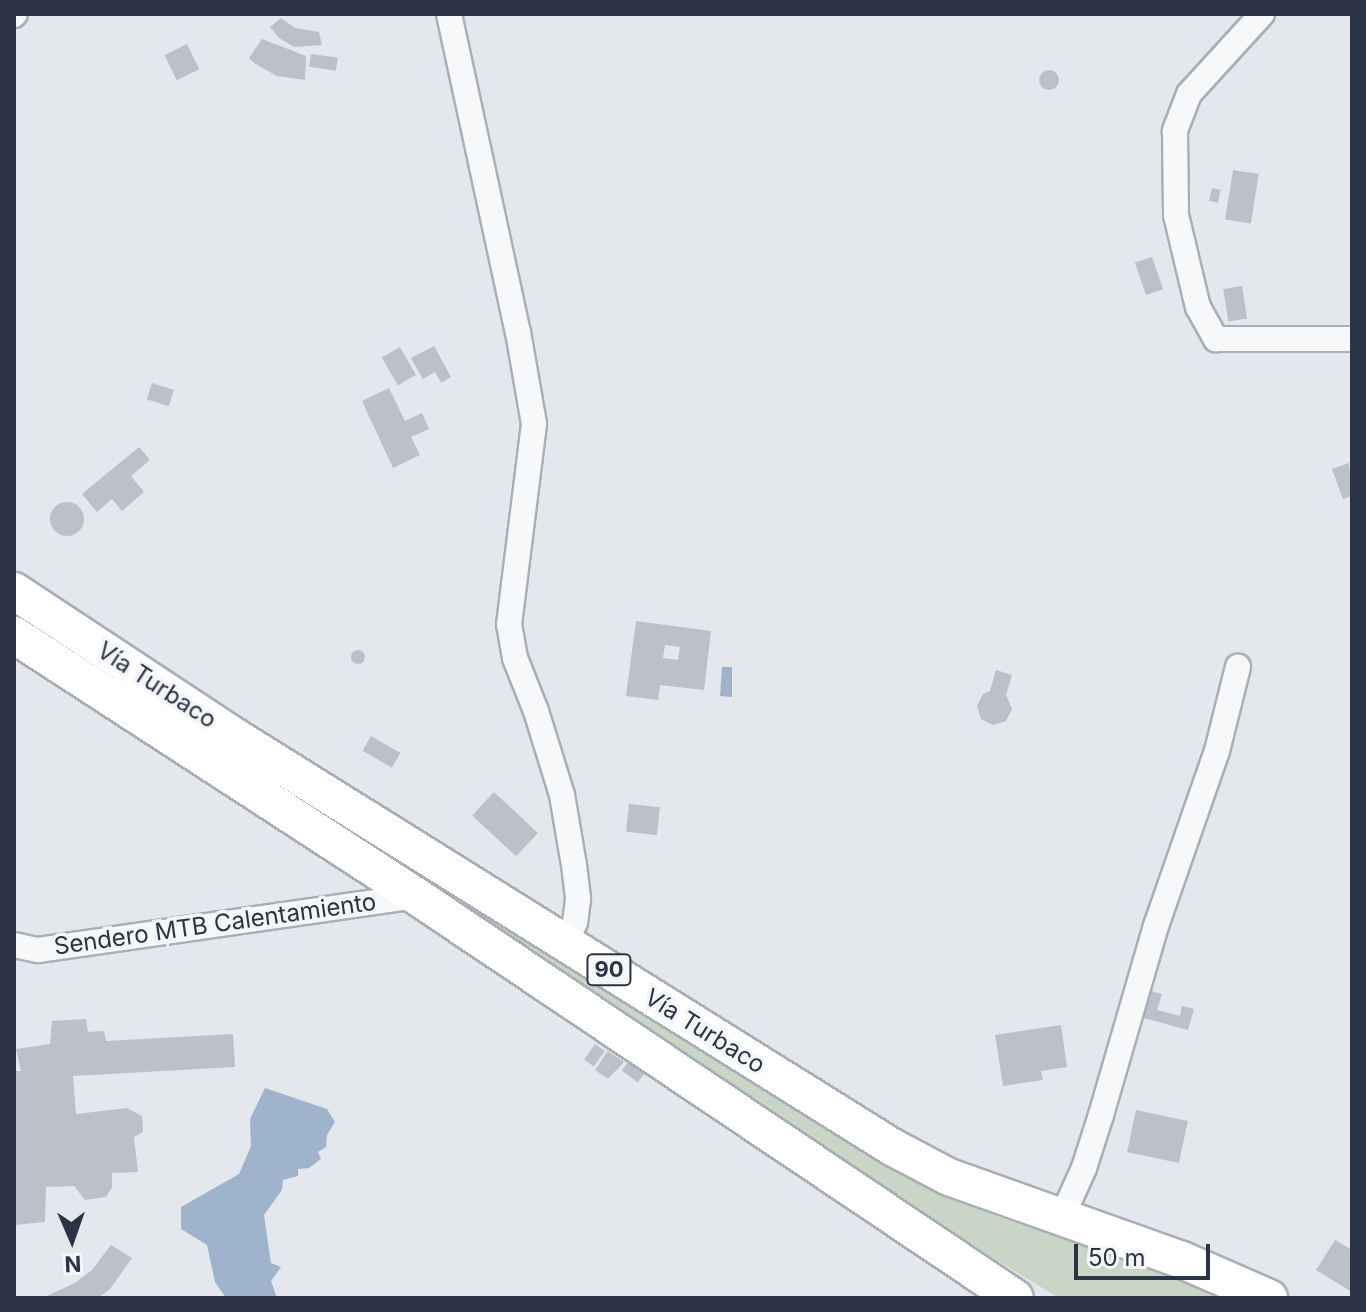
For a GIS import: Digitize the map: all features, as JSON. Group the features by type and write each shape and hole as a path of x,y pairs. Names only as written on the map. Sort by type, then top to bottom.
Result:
{"highway":[{"name":"Vía Turbaco","path":"14,591 229,733 892,1147 949,1177 1182,1260 1241,1290 1269,1298"},
{"name":"Vía Turbaco","path":"14,635 416,896 1005,1291 1037,1298"}],"street":[{"path":"449,14 515,318 534,424 509,624 515,658 536,711 562,795 574,865 577,910 566,943"},
{"path":"1262,14 1189,94 1175,131 1176,215 1198,307 1216,339 1352,339"},
{"path":"1061,1219 1084,1168 1097,1128 1156,926 1217,751 1238,667"},
{"name":"Sendero MTB Calentamiento","path":"14,945 38,950 416,896"}],"green space":[{"path":"460,893 927,1182 985,1212 1181,1280 1215,1298 1059,1298 867,1182 438,898"}],"water":[{"path":"722,667 732,667 732,697 720,696"},
{"path":"265,1088 327,1109 335,1122 327,1135 326,1147 318,1152 321,1159 309,1168 298,1169 298,1176 283,1180 282,1190 264,1215 271,1263 281,1267 271,1281 277,1298 226,1298 215,1282 207,1245 181,1229 181,1207 239,1174 251,1146 250,1119"}],"building":[{"path":"281,18 295,28 319,32 322,45 294,47 279,38 270,27"},
{"path":"262,39 306,56 305,80 277,76 254,63 249,58"},
{"path":"187,44 199,69 177,80 165,55"},
{"path":"311,54 338,58 336,71 309,67"},
{"path":"1049,70 1056,73 1059,80 1056,87 1049,90 1042,87 1039,80 1042,73"},
{"path":"1233,170 1259,174 1251,223 1225,219"},
{"path":"1212,188 1221,190 1218,203 1209,201"},
{"path":"1152,257 1163,289 1146,295 1135,263"},
{"path":"1242,286 1247,319 1228,322 1223,289"},
{"path":"434,346 451,377 441,383 435,372 423,379 411,358"},
{"path":"400,347 416,375 398,385 382,358"},
{"path":"152,383 174,390 169,406 147,399"},
{"path":"389,388 405,421 422,413 429,429 411,437 420,455 393,468 362,401"},
{"path":"139,447 150,460 131,476 144,492 122,511 112,499 97,512 82,494"},
{"path":"1349,463 1352,496 1343,499 1332,469"},
{"path":"67,502 79,507 84,519 79,531 67,536 55,531 50,519 55,507"},
{"path":"636,621 711,631 704,690 660,685 658,700 626,696","holes":["665,645 680,647 678,660 663,658"]},
{"path":"358,650 365,657 358,664 351,657"},
{"path":"996,670 1012,675 1006,695 1012,709 1006,721 993,725 981,719 977,706 983,694 990,691"},
{"path":"371,736 400,753 392,768 362,751"},
{"path":"494,792 538,833 516,856 472,815"},
{"path":"629,804 660,807 657,835 626,832"},
{"path":"1148,990 1162,994 1157,1010 1180,1016 1182,1006 1194,1009 1188,1030 1140,1017"},
{"path":"86,1019 88,1032 104,1031 106,1041 233,1034 235,1067 73,1076 76,1114 127,1108 142,1116 143,1132 134,1137 138,1172 112,1173 112,1187 106,1197 85,1200 74,1186 46,1187 45,1222 14,1225 14,1071 21,1071 16,1049 50,1044 52,1021"},
{"path":"1061,1025 1067,1067 1041,1071 1043,1080 1003,1086 995,1035"},
{"path":"595,1044 605,1051 594,1066 584,1060"},
{"path":"608,1051 624,1062 608,1079 595,1070"},
{"path":"629,1061 645,1073 638,1083 622,1071"},
{"path":"1136,1110 1188,1121 1179,1163 1127,1152"},
{"path":"1335,1240 1352,1250 1352,1292 1316,1270"},
{"path":"111,1245 132,1258 110,1289 98,1298 42,1298 75,1283 92,1270"}]}
